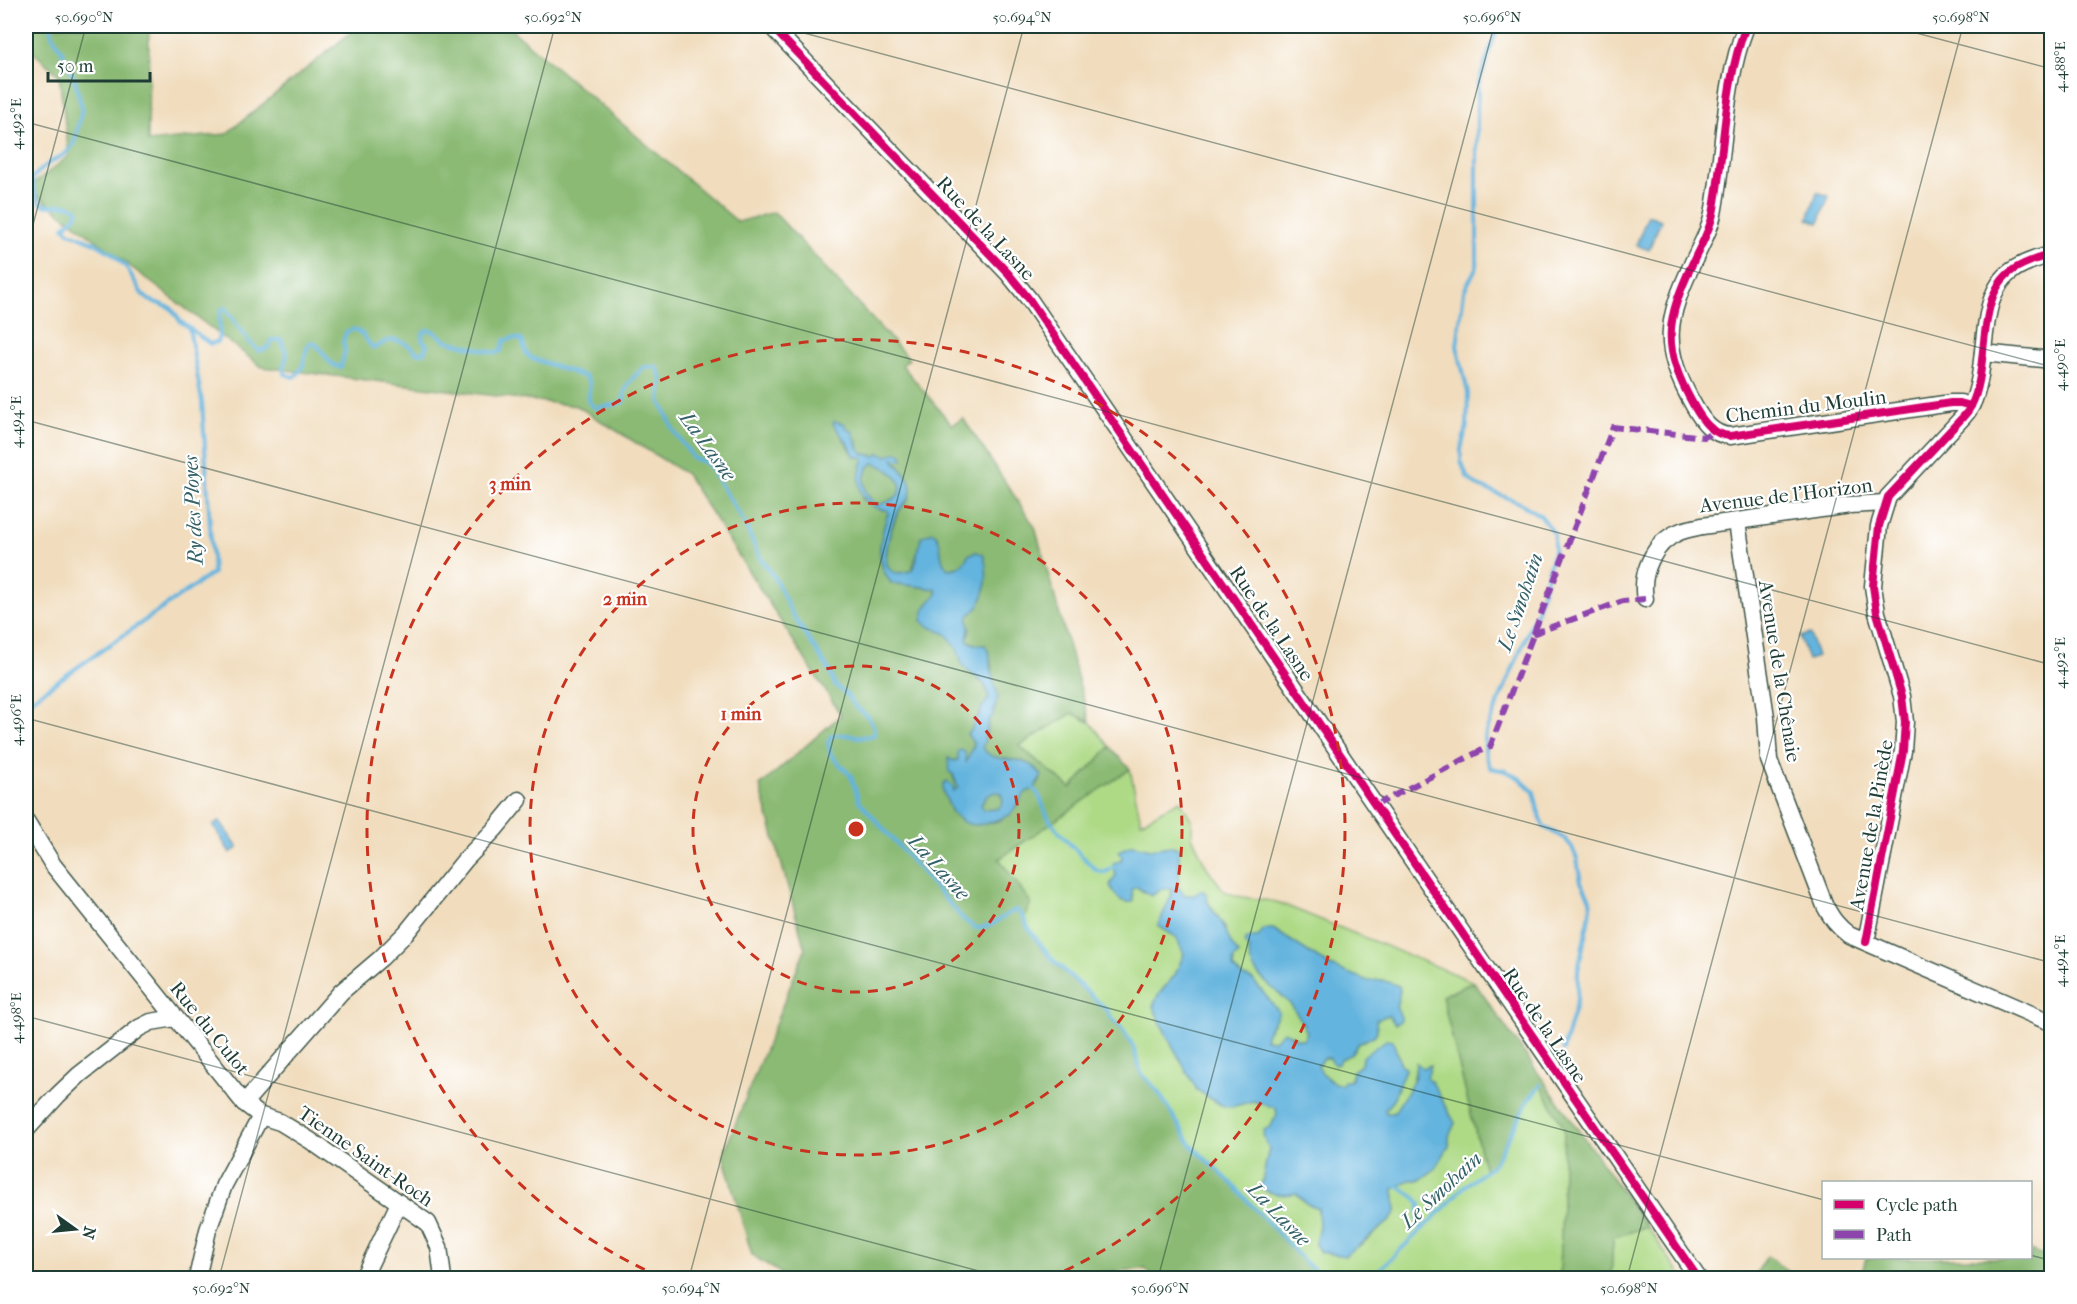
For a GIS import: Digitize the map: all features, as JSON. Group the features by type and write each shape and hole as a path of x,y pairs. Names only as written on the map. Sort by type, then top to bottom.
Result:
{"street":[{"name":"Rue de la Lasne","path":"771,26 1008,273 1029,299 1698,1278"},
{"name":"Chemin du Moulin","path":"1746,26 1732,76 1713,214 1688,272 1670,324 1669,339 1674,364 1697,412 1715,432 1722,436 1730,436 1951,403 1971,406"},
{"path":"1971,406 1978,384 1990,306 2002,280 2019,266 2052,254"},
{"path":"1983,353 2052,360"},
{"name":"Avenue de l'Horizon","path":"1645,599 1643,578 1648,565 1658,549 1680,531 1850,505 1885,503 1903,479 1971,406"},
{"name":"Avenue de la Pinède","path":"1866,942 1903,751 1905,722 1902,696 1877,613 1873,586 1878,535 1885,503"},
{"name":"Avenue de la Chênaie","path":"1737,522 1766,717 1769,760 1831,918 1849,935 2052,1023"},
{"path":"244,1103 341,992 406,933 465,860 519,800"},
{"name":"Rue du Culot","path":"26,821 53,865 244,1103 261,1116"},
{"path":"26,1130 57,1095 140,1028 151,1022 175,1018"},
{"path":"196,1278 208,1230 224,1185 261,1116"},
{"name":"Tienne Saint-Roch","path":"261,1116 280,1122 296,1132 349,1166 428,1223 439,1247 443,1278"},
{"path":"363,1278 399,1203"}],"green space":[{"path":"26,26 149,26 148,142 226,134 359,26 507,26 738,222 774,212 909,359 902,365 952,425 963,418 1035,527 1090,722 1072,713 1019,746 1071,788 1110,747 1130,769 999,859 1031,903 1024,918 1030,931 1049,957 1109,1012 1112,1019 1122,1028 1133,1046 1141,1073 1157,1090 1192,1146 1229,1181 1306,1263 1325,1278 1155,1278 1145,1269 1020,1278 788,1278 752,1255 723,1155 805,949 760,786 841,715 686,474 577,406 262,367 28,188 69,156 59,75 26,46","holes":["836,426 857,441 859,451 888,458 898,464 909,483 909,499 897,515 886,553 888,568 892,572 911,571 921,537 937,536 943,562 948,569 961,565 968,555 976,552 967,640 979,646 985,645 991,662 992,681 989,723 982,746 989,755 994,757 1023,761 1041,780 1034,789 1026,792 1002,820 973,825 963,822 952,812 943,791 959,789 948,759 954,761 965,756 966,763 974,744 969,736 980,711 989,698 985,685 963,666 952,640 944,632 926,623 925,608 937,594 936,589 891,583 886,575 880,558 880,549 887,509 862,499 861,467 864,459 855,457"]},
{"path":"872,463 894,475 900,486 896,497 878,505 869,496 864,485 866,473"},
{"path":"1072,713 1090,722 1110,747 1071,788 1019,746"},
{"path":"1130,769 1141,822 1180,800 1192,821 1192,836 1206,866 1224,891 1236,896 1277,902 1474,982 1442,996 1485,1171 1494,1164 1529,1099 1541,1085 1564,1128 1560,1278 1325,1278 1306,1263 1229,1181 1192,1146 1157,1090 1141,1073 1133,1046 1122,1028 1112,1019 1109,1012 1052,959 1028,928 999,859","holes":["1132,845 1151,849 1171,846 1179,848 1177,886 1185,895 1195,895 1207,901 1225,927 1228,942 1239,954 1234,959 1233,968 1242,976 1253,980 1275,1021 1267,1029 1265,1039 1274,1040 1284,1031 1298,1039 1305,1039 1307,1032 1291,1004 1259,976 1250,949 1273,929 1330,966 1368,981 1382,980 1400,991 1396,1007 1401,1017 1388,1015 1376,1020 1375,1035 1358,1044 1350,1055 1340,1059 1323,1058 1318,1065 1330,1080 1342,1084 1347,1083 1353,1071 1361,1065 1398,1053 1401,1065 1406,1068 1392,1100 1385,1109 1386,1113 1394,1113 1406,1096 1414,1077 1416,1063 1423,1068 1431,1065 1426,1078 1432,1082 1455,1123 1449,1136 1449,1146 1435,1169 1420,1180 1410,1180 1394,1189 1396,1212 1391,1220 1358,1247 1320,1252 1315,1244 1319,1226 1318,1208 1307,1204 1296,1193 1278,1194 1261,1188 1269,1148 1270,1127 1277,1115 1276,1108 1253,1101 1231,1107 1221,1105 1197,1090 1167,1036 1153,1006 1159,994 1175,975 1184,954 1176,937 1158,926 1172,889 1143,892 1137,887 1132,889 1133,901 1121,901 1110,885 1116,876 1113,863 1121,861 1122,856 1119,851"]},
{"path":"996,792 1002,793 1003,803 998,809 983,810 981,805 983,800"},
{"path":"1474,982 1647,1227 1613,1237 1611,1278 1560,1278 1564,1128 1541,1086 1529,1099 1494,1164 1485,1171 1442,996"},
{"path":"1647,1227 1683,1278 1611,1278 1613,1237"},
{"path":"2032,1250 2051,1258 2051,1278 1860,1278 1866,1259 2032,1259"},
{"path":"1767,1256 1797,1278 1753,1278"}],"water":[{"path":"1817,192 1829,196 1819,223 1808,219"},
{"path":"1648,215 1661,220 1649,250 1636,245"},
{"path":"834,421 845,424 847,429 852,431 859,449 865,454 876,456 879,453 887,456 897,452 902,454 903,459 893,459 907,477 911,490 909,498 897,514 890,535 887,561 892,571 899,573 911,571 916,563 921,537 932,532 939,540 942,560 948,569 961,566 968,555 976,552 983,554 986,567 984,594 979,606 969,616 967,640 971,643 985,645 990,655 990,667 998,696 982,746 993,757 1027,763 1042,776 1034,789 1026,792 1010,815 986,824 973,825 963,822 952,812 943,791 943,784 947,781 954,787 953,791 958,788 953,774 949,772 948,758 958,760 958,751 961,750 965,752 966,763 974,744 967,734 971,731 975,719 980,716 981,709 989,698 985,685 963,666 956,646 946,634 922,621 925,608 937,594 936,589 891,583 886,575 880,558 880,549 887,510 878,509 865,500 861,493 859,477 864,459 855,457 833,424","holes":["873,463 895,475 900,486 896,497 878,505 868,496 864,485 866,473","996,792 1002,793 1003,803 998,809 983,810 981,805 983,800"]},
{"path":"1810,634 1817,657 1808,660 1800,637"},
{"path":"220,821 238,848 230,853 213,825"},
{"path":"1132,845 1151,849 1171,846 1179,848 1177,886 1185,895 1195,895 1201,890 1206,893 1211,908 1223,924 1230,942 1239,954 1234,959 1233,968 1242,976 1253,980 1279,1012 1265,1039 1274,1040 1284,1031 1298,1039 1304,1039 1307,1032 1290,1004 1263,980 1252,966 1249,949 1245,944 1246,940 1258,937 1264,929 1273,929 1330,966 1368,981 1382,980 1399,986 1396,1007 1401,1020 1395,1024 1388,1015 1376,1020 1375,1035 1358,1044 1350,1055 1340,1059 1338,1064 1334,1065 1330,1058 1323,1058 1318,1065 1319,1069 1330,1081 1342,1085 1344,1081 1350,1081 1353,1071 1361,1065 1362,1057 1386,1040 1393,1041 1401,1065 1406,1068 1395,1095 1385,1109 1386,1113 1394,1113 1410,1087 1415,1076 1416,1063 1423,1068 1431,1065 1427,1078 1432,1082 1455,1123 1449,1136 1449,1146 1435,1169 1420,1180 1410,1180 1394,1189 1396,1212 1391,1220 1345,1256 1320,1252 1315,1244 1319,1226 1318,1208 1307,1204 1296,1193 1278,1194 1268,1192 1261,1187 1269,1148 1263,1136 1264,1130 1270,1127 1277,1115 1276,1108 1253,1101 1231,1107 1221,1105 1197,1090 1167,1036 1153,1006 1159,994 1175,975 1184,954 1176,937 1158,926 1172,889 1162,889 1151,896 1137,887 1132,889 1133,902 1125,902 1118,898 1110,885 1116,875 1113,863 1121,861 1122,856 1118,851"}],"waterway":[{"name":"La Lasne","path":"51,26 52,35 75,80 82,109 74,144 65,154 49,163 32,178 35,193 44,205 70,206 78,210 76,216 64,227 69,232 112,253 127,268 142,294 149,300 171,308 180,321 210,344 217,342 221,310 225,308 249,342 259,351 268,348 271,340 281,340 287,355 283,368 285,374 293,377 301,370 311,342 332,364 341,367 346,332 354,329 361,333 373,348 395,340 407,344 416,352 423,353 427,345 422,340 423,333 427,330 433,331 447,341 496,353 501,351 504,341 514,338 522,340 526,353 531,358 586,377 590,384 589,401 596,408 624,401 625,390 637,374 644,367 657,367 662,380 660,400 674,431 693,458 707,463 744,522 758,554 776,580 792,614 829,670 835,685 869,718 874,727 874,735 868,737 831,736 828,743 831,755 851,776 859,801 963,919 975,928 994,924 1017,910 1052,959 1109,1012 1112,1019 1122,1028 1133,1046 1141,1073 1157,1090 1192,1146 1229,1181 1306,1263 1325,1278"},
{"name":"Le Smohain","path":"1498,26 1478,85 1477,266 1464,291 1457,346 1468,393 1467,425 1461,449 1461,461 1467,477 1476,485 1520,503 1541,516 1554,534 1554,550 1537,611 1486,732 1485,746 1491,768 1506,771 1519,778 1534,792 1544,827 1565,839 1572,847 1577,859 1581,882 1590,899 1591,908 1578,970 1577,1000 1563,1050"},
{"name":"Ry des Ployes","path":"26,703 213,573 202,402 189,328"},
{"path":"1034,789 1051,822 1096,870 1104,873 1114,867"},
{"name":"Le Smohain","path":"1371,1278 1459,1191 1494,1164 1529,1099 1541,1085"},
{"path":"1398,1186 1420,1203 1418,1223 1423,1229"}],"marked path":[{"path":"1488,748 1613,427 1704,437 1715,432"},
{"path":"1532,634 1623,601 1645,599"},
{"path":"1376,805 1482,750"}],"cycle path":[{"path":"771,26 1008,273 1029,299 1698,1278"},
{"path":"1746,26 1733,71 1712,220 1677,300 1673,317 1671,333 1676,366 1697,411 1713,430 1730,436 1951,403 1971,406"},
{"path":"1866,942 1903,751 1905,722 1902,696 1877,613 1873,586 1879,526 1888,497 1971,406 1981,372 1988,314 2001,282 2017,267 2052,254"}]}
